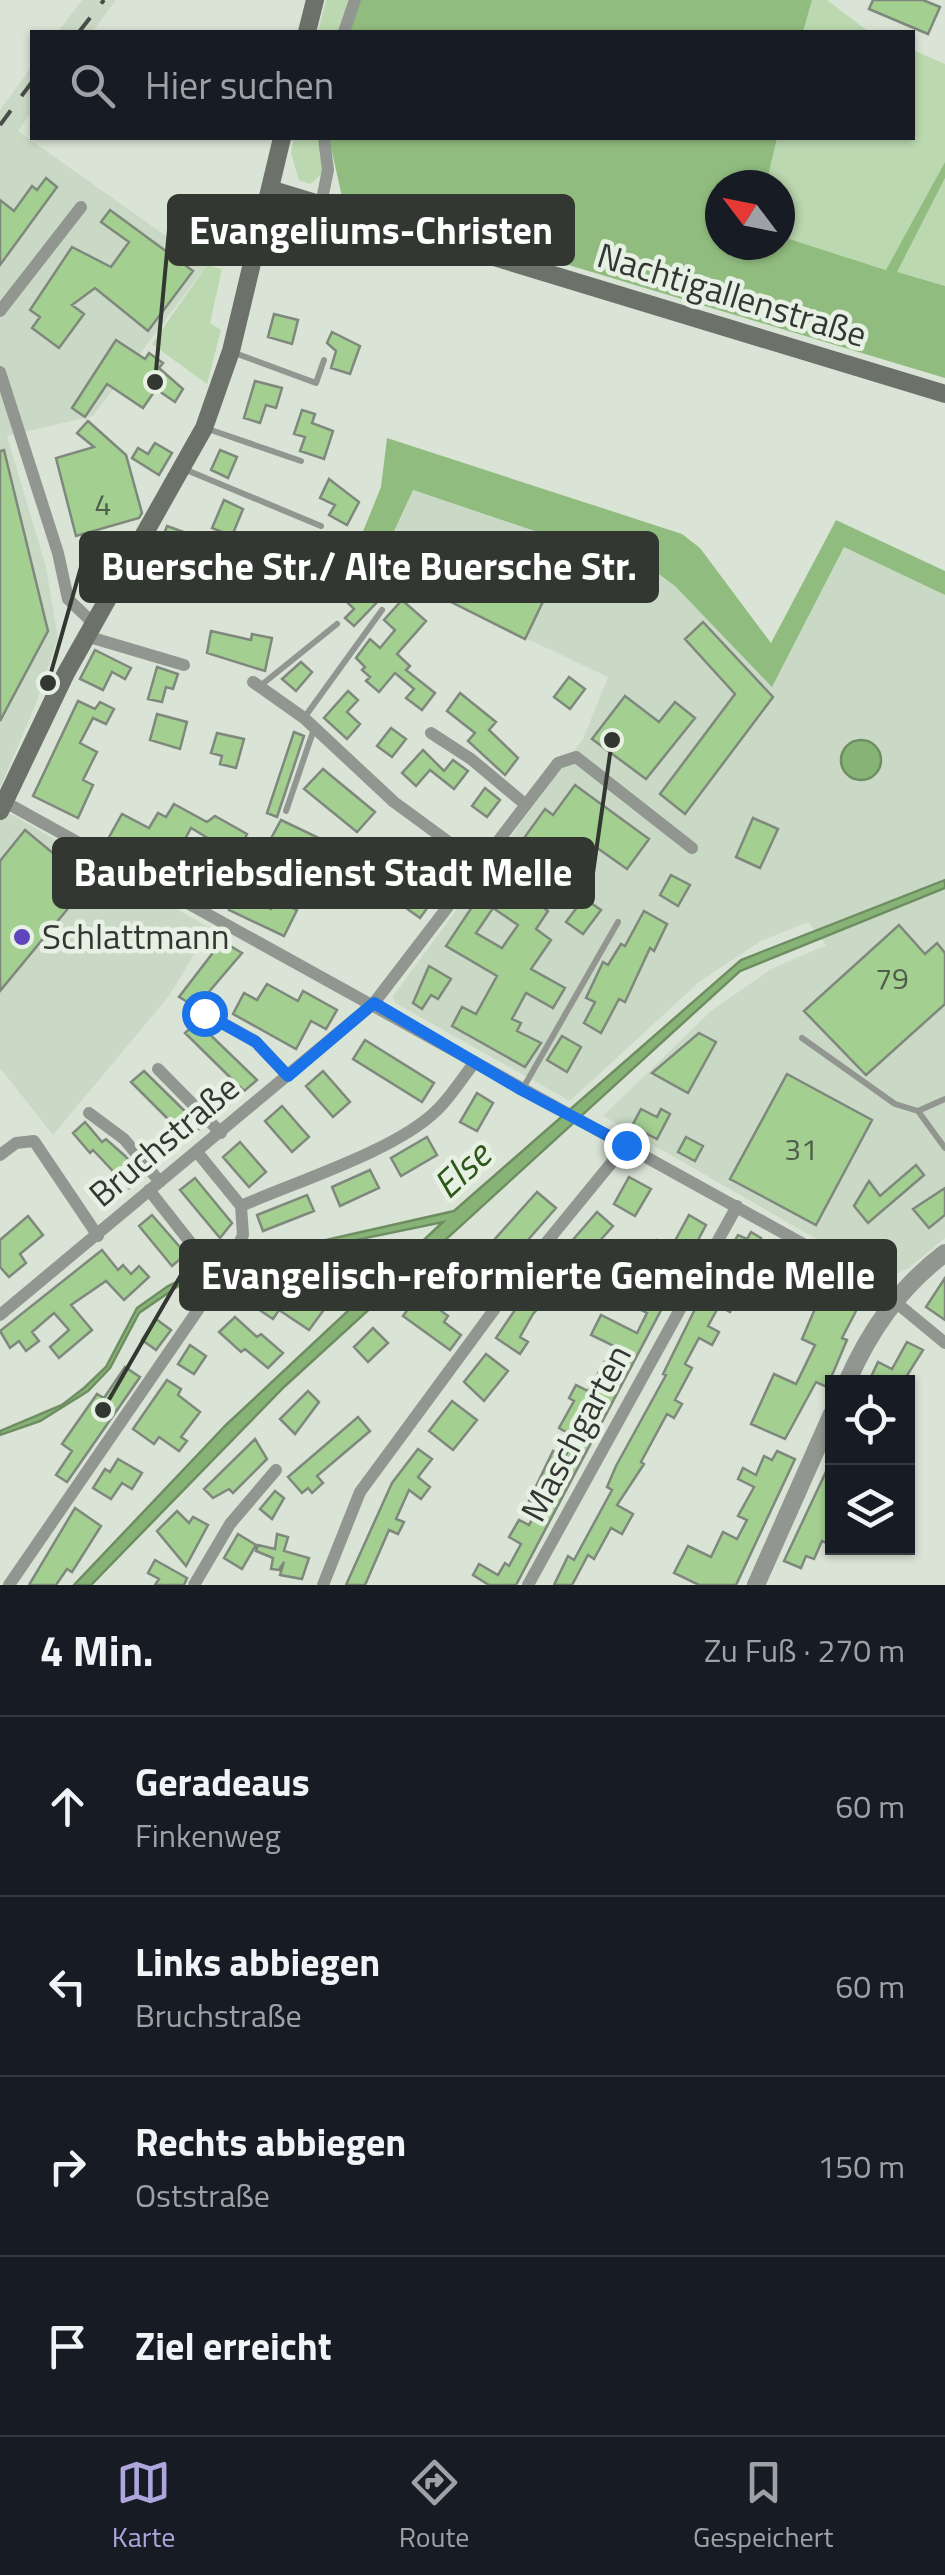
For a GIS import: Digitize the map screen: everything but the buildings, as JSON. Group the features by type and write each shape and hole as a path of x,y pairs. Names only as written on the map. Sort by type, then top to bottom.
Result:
{"main road":[{"path":"307,30 314,0"},
{"path":"2,806 90,630 204,428 230,351 282,140"},
{"name":"Nachtigallenstraße","path":"270,189 945,394"}],"street":[{"path":"345,30 355,0"},
{"path":"320,204 328,170 324,140"},
{"path":"0,311 81,207"},
{"path":"0,372 58,553 68,599 90,630 184,665"},
{"path":"256,684 304,718 394,802 480,865"},
{"path":"431,733 526,805"},
{"name":"Bruchstraße","path":"0,1316 374,1003 558,763 576,757 692,848"},
{"path":"2,806 374,1003 522,1090 870,1281 945,1343"},
{"path":"204,1013 256,1042 288,1076"},
{"path":"241,1206 357,1158 411,1127 435,1112 474,1062"},
{"path":"158,1068 221,1133"},
{"path":"89,1113 124,1139 201,1256 235,1255 242,1235 241,1206 197,1152"},
{"path":"0,1155 16,1143 34,1141 98,1236"},
{"path":"323,1585 360,1492 519,1276 626,1145"},
{"name":"Maschgarten","path":"528,1585 738,1206"},
{"path":"850,1375 864,1343 892,1302 945,1253"},
{"path":"9,1585 213,1288"},
{"path":"756,1585 825,1430"},
{"path":"194,1585 230,1524 276,1470"}],"lane":[{"path":"230,351 316,384 324,360"},
{"path":"204,428 301,461"},
{"path":"183,469 321,526"},
{"path":"304,718 382,610"},
{"path":"256,684 337,624"},
{"path":"286,811 314,729"},
{"path":"522,1090 618,922"},
{"path":"802,1038 895,1104 918,1111 945,1148"},
{"path":"918,1111 945,1099"},
{"path":"213,1288 230,1270 235,1255"}],"shaded area":[{"path":"82,0 116,0 94,30 60,30"},
{"path":"326,0 350,0 340,30 318,30"},
{"path":"361,0 812,0 804,30 351,30"},
{"path":"812,0 827,0 866,30 804,30"},
{"path":"915,51 945,64 945,162 887,270 795,241 795,170 770,170 777,140 915,140"},
{"path":"30,69 30,114 18,131 207,265 93,416 7,436 46,567 58,638 35,706 0,788 0,110"},
{"path":"294,140 320,140 323,173 310,184 299,180 291,153"},
{"path":"329,140 777,140 770,170 705,170 705,260 795,260 795,241 886,270 945,162 945,178 897,272 945,286 945,378 342,197"},
{"path":"945,178 945,286 896,273"},
{"path":"207,265 222,269 210,323 221,330 207,384 152,344"},
{"path":"387,438 682,534 700,548 771,643 836,520 945,571 945,595 844,547 772,687 675,586 656,572 413,490 377,568 353,556 381,487"},
{"path":"412,490 656,572 675,586 772,686 844,546 945,595 945,1238 909,1268 891,1276 870,1270 603,1116 711,1011 771,969 826,945 808,922 759,942 699,982 570,1101 395,1003 393,996 583,739 608,677 377,568"},
{"path":"861,740 875,746 881,760 875,774 861,780 847,774 841,760 847,746"},
{"path":"0,808 210,928 169,996 53,1135 0,1068"},
{"path":"945,880 945,888 740,971 284,1387 91,1585 74,1585 226,1425 443,1222 230,1266 187,1280 139,1313 110,1368 88,1391 40,1421 0,1435 0,1431 62,1405 84,1388 106,1367 137,1308 168,1286 211,1266 454,1211 741,960"}],"railway":[{"path":"81,30 104,0"},
{"path":"0,125 30,85"}],"place":[{"name":"Evangeliums-Christen","path":"155,382"},
{"name":"Buersche Str./ Alte Buersche Str.","path":"48,683"},
{"name":"Baubetriebsdienst Stadt Melle","path":"612,740"},
{"name":"Schlattmann","path":"22,937"},
{"name":"Evangelisch-reformierte Gemeinde Melle","path":"103,1410"}],"route":[{"path":"204,1013 256,1042 288,1076 374,1003 522,1090 626,1145"}],"water label":[{"name":"Else","path":"462,1170"}]}
